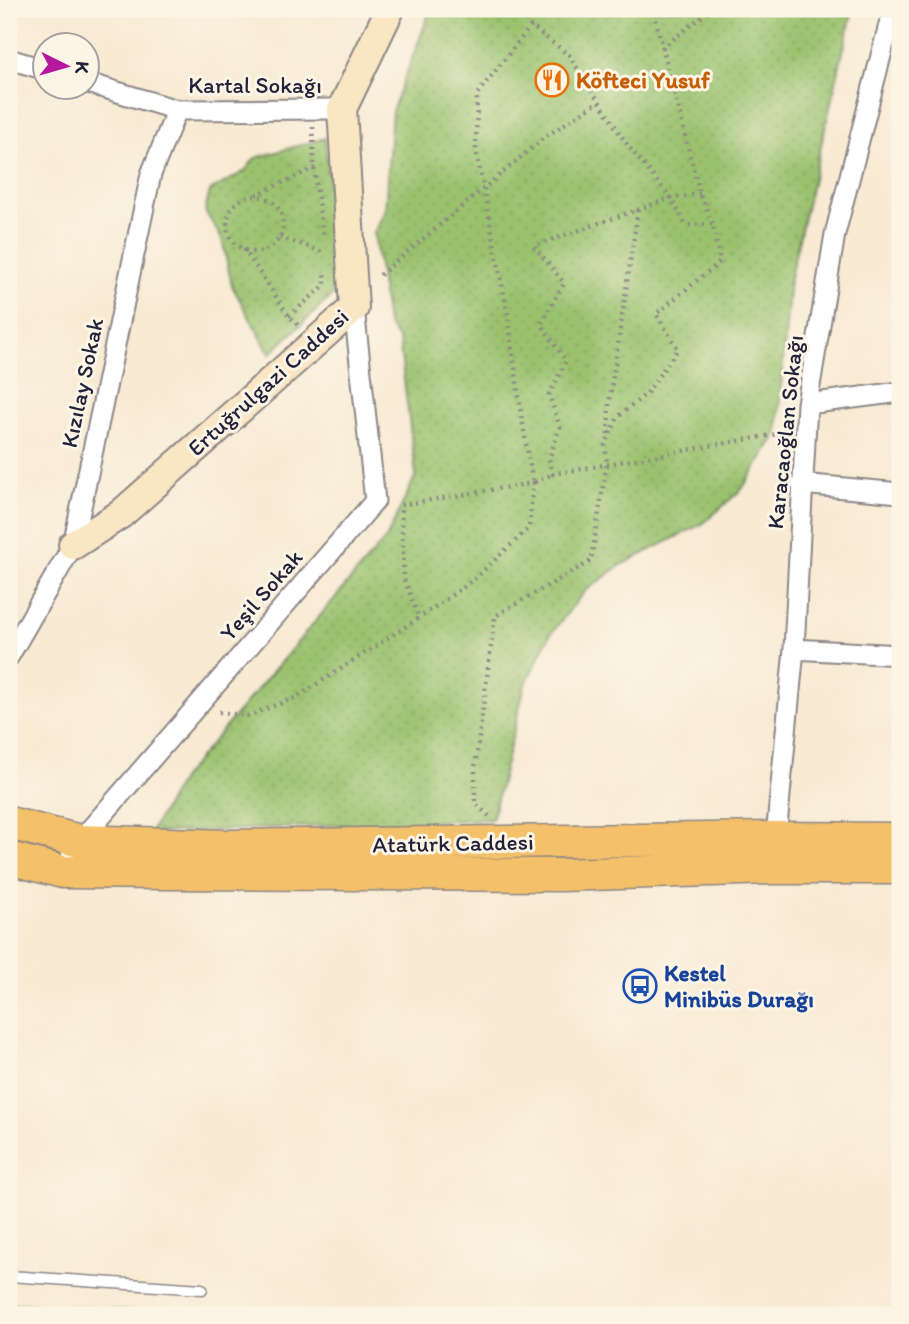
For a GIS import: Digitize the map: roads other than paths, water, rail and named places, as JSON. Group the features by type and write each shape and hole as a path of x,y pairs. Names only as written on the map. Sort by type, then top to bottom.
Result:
{"main road":[{"name":"Ertuğrulgazi Caddesi","path":"73,545 121,514 354,308 338,256 342,109 390,9"},
{"name":"Atatürk Caddesi","path":"9,823 80,841 227,846 776,838 900,839"},
{"name":"Atatürk Caddesi","path":"9,858 62,872 561,875 900,868"}],"street":[{"name":"Karacaoğlan Sokağı","path":"773,869 794,649 807,404 835,234 893,9"},
{"path":"9,59 32,66"},
{"name":"Kartal Sokağı","path":"102,87 177,110 342,109"},
{"name":"Kızılay Sokak","path":"9,656 73,545 151,174 177,110"},
{"name":"Yeşil Sokak","path":"62,872 80,841 375,501 354,308"},
{"path":"807,404 900,392"},
{"path":"801,484 900,493"},
{"path":"794,649 900,655"}],"lane":[{"path":"9,1276 202,1289"}],"place":[{"name":"Köfteci Yusuf","path":"552,80"},
{"name":"Kestel Minibüs Durağı","path":"640,986"}]}
